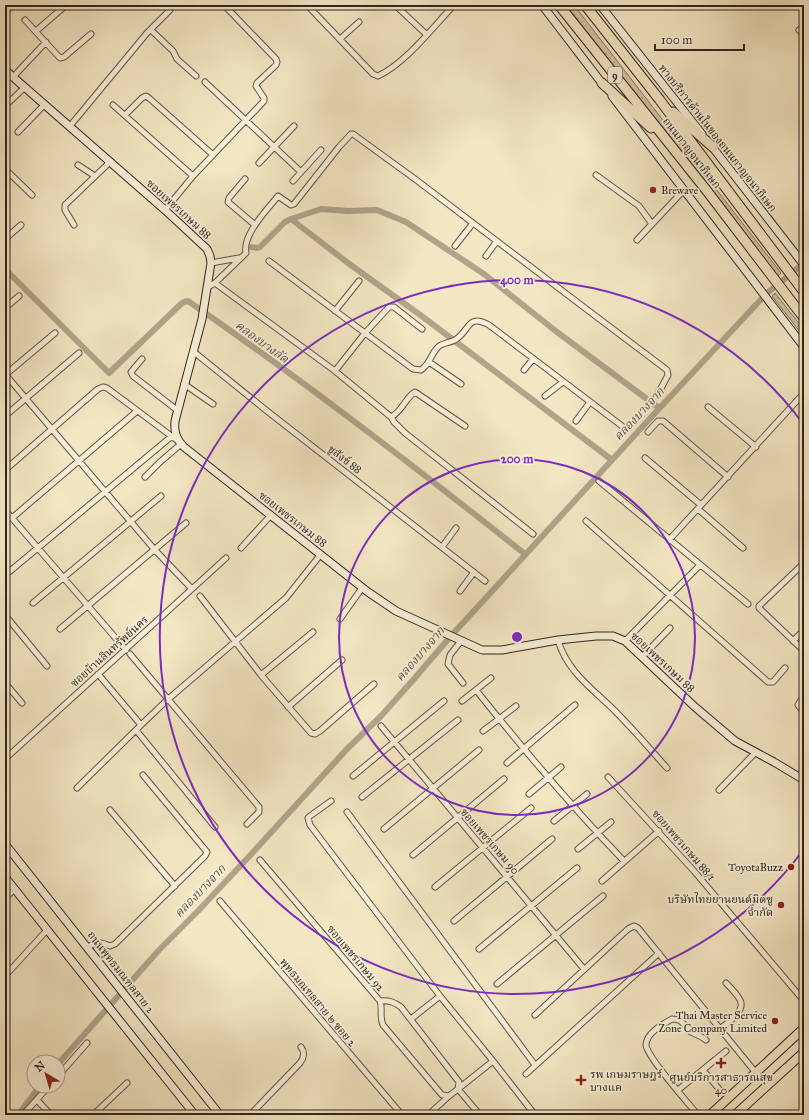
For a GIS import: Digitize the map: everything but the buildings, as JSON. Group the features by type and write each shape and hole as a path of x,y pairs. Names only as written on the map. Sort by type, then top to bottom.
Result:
{"highway":[{"name":"ถนนกาญจนาภิเษก","path":"559,5 707,190 802,315"},
{"name":"ถนนกาญจนาภิเษก","path":"585,5 659,99 804,292"},
{"path":"602,84 670,145"},
{"path":"659,99 713,147"}],"main road":[{"path":"542,5 804,347"},
{"name":"ทางบริการด้านในของถนนกาญจนาภิเษก","path":"600,5 713,147 777,232 804,265"},
{"name":"ซอยเพชรเกษม 88","path":"5,70 165,210 207,249 211,263"},
{"path":"180,443 174,429 177,410 202,319 211,263"},
{"name":"ซอยเพชรเกษม 88","path":"180,443 362,588 396,611 443,634 482,650 490,651 558,640 596,636 613,636 625,641 721,730 742,745 804,780"},
{"name":"ถนนพุทธมณฑลสาย 2","path":"5,844 220,1115"},
{"path":"5,877 195,1115"},
{"path":"710,1115 804,1028"},
{"path":"736,1115 804,1052"}],"street":[{"path":"165,210 212,154 264,101 264,98 256,86 257,83 276,65 277,62 276,59 224,5"},
{"path":"307,5 373,74 378,76 386,73 408,54 454,5"},
{"path":"395,5 426,34"},
{"path":"36,31 65,6"},
{"path":"70,126 151,30 170,10"},
{"path":"25,20 57,56 62,58 91,34"},
{"path":"340,39 359,22"},
{"path":"151,30 173,51 177,59 196,76"},
{"path":"799,30 804,35"},
{"path":"12,77 46,42"},
{"path":"206,82 301,172"},
{"path":"5,106 24,88"},
{"path":"125,115 142,98 146,96 212,154"},
{"path":"5,98 10,102"},
{"path":"18,132 45,104"},
{"path":"113,105 193,176"},
{"path":"259,163 294,126"},
{"path":"208,287 246,253 245,248 247,241 255,225 278,196 291,205 294,204 339,147 351,134 353,134 415,179 667,370 668,375 659,392"},
{"path":"292,181 321,150"},
{"path":"74,225 65,210 65,205 110,162"},
{"path":"78,165 95,176"},
{"path":"5,169 32,195"},
{"path":"596,175 640,206 652,224"},
{"path":"245,179 229,198 228,202 255,225"},
{"path":"637,240 684,190"},
{"path":"455,246 473,223"},
{"path":"5,239 21,225"},
{"path":"486,256 496,241"},
{"path":"211,263 240,258"},
{"path":"269,261 413,369 421,370 429,362 438,347 453,340 473,322 481,321 489,325 622,426"},
{"path":"335,311 358,280"},
{"path":"215,282 334,370 391,417 405,433 532,534"},
{"path":"5,308 19,296"},
{"path":"334,370 391,306 422,330"},
{"path":"55,332 5,375 154,549 192,589"},
{"name":"ชูสังข์ 88","path":"194,352 267,411 486,581"},
{"path":"5,416 79,353"},
{"path":"142,359 131,372 133,376 177,410"},
{"path":"524,370 533,359"},
{"path":"429,362 461,384"},
{"path":"545,396 563,382"},
{"path":"184,384 213,404"},
{"path":"5,470 98,389 103,387 107,388 180,443 145,477"},
{"path":"391,417 397,413 415,392 464,426"},
{"path":"670,540 803,396"},
{"path":"576,421 590,402"},
{"path":"708,407 756,447"},
{"path":"12,518 137,411"},
{"path":"648,432 658,421 662,421 728,477"},
{"path":"10,572 172,436"},
{"path":"645,458 700,506 743,548"},
{"path":"600,481 748,604"},
{"path":"33,603 62,577 161,496"},
{"path":"5,510 126,650"},
{"path":"242,548 271,515"},
{"path":"586,521 768,682 773,682 785,668"},
{"path":"60,629 186,523"},
{"path":"442,547 456,528"},
{"path":"77,788 169,699 286,598 321,554"},
{"name":"ซอยบ้านสินทรัพย์นคร","path":"5,759 226,558"},
{"path":"804,563 759,606 759,608 804,651"},
{"path":"625,641 700,565"},
{"path":"460,591 474,572"},
{"path":"340,620 362,588"},
{"path":"200,596 261,675 311,733 315,734 320,731 374,684"},
{"path":"5,616 47,666"},
{"path":"642,657 670,628"},
{"path":"793,641 804,630"},
{"path":"261,675 313,632"},
{"path":"458,640 450,655 448,664 463,683"},
{"path":"558,640 563,653 578,676 616,712 667,768"},
{"path":"130,654 259,808 260,812 247,824"},
{"path":"288,707 342,660"},
{"path":"98,674 141,725"},
{"path":"462,701 491,678"},
{"path":"5,683 22,703"},
{"path":"476,690 597,833 624,862"},
{"path":"804,695 799,701 798,705 804,713"},
{"path":"353,776 444,701"},
{"path":"483,731 516,706"},
{"path":"507,763 575,706"},
{"path":"362,797 458,720"},
{"name":"ซอยเพชรเกษม 90","path":"381,726 432,789 508,876 584,969"},
{"path":"136,730 215,827"},
{"path":"384,829 479,750"},
{"path":"719,790 756,753"},
{"path":"529,794 561,767"},
{"path":"88,947 95,942 110,946 115,944 205,856 207,852 143,775"},
{"name":"ซอยเพชรเกษม 88/1","path":"608,777 659,831 804,1001"},
{"path":"413,855 504,778"},
{"path":"554,821 587,794"},
{"path":"330,801 308,818 310,825 440,996 535,1115"},
{"path":"435,887 531,808"},
{"path":"110,810 175,886"},
{"path":"347,812 536,1066"},
{"path":"578,849 611,822"},
{"path":"602,881 659,831"},
{"path":"454,921 552,839"},
{"name":"ซอยเพชรเกษม 92","path":"260,860 380,1001 382,1007 380,1016 383,1025 439,1092 442,1095 449,1096"},
{"path":"479,949 577,868"},
{"path":"5,898 15,889"},
{"path":"497,984 603,896"},
{"name":"พุทธมณฑลสาย ๒ ซอย 2","path":"220,902 402,1115"},
{"path":"536,1015 628,929 634,926 638,928 659,953 756,1073"},
{"path":"5,976 47,930"},
{"path":"526,1074 659,953"},
{"path":"720,1029 738,1013 742,1004 726,983"},
{"path":"411,1019 440,996"},
{"path":"380,1001 393,1002 401,1007 459,1082 458,1089 480,1115"},
{"path":"698,1115 653,1059 646,1046 647,1039 653,1031 672,1019 680,1020 689,1031 700,1034 706,1040"},
{"path":"66,1067 88,1043"},
{"path":"250,1115 304,1058 304,1053 301,1047"},
{"path":"678,1090 726,1051"},
{"path":"428,1115 493,1061"},
{"path":"703,1070 719,1089"},
{"path":"93,1115 127,1083"},
{"path":"23,1115 42,1094"},
{"path":"37,1100 51,1115"}],"shaded area":[{"path":"566,5 574,5 781,273 778,276"},
{"path":"775,293 804,330 804,337 772,296"}],"waterway":[{"path":"5,13 14,5"},
{"path":"291,219 321,209 348,211 377,210 406,222 484,274 557,332 659,408"},
{"path":"251,247 260,247 285,222 291,219 612,460"},
{"name":"คลองบางจาก","path":"66,1055 159,950 256,849 347,749 381,716 450,637 655,413 766,294 804,263"},
{"name":"คลองบางลัด","path":"5,269 109,373 181,304 188,301 359,425 525,554"},
{"name":"คลองบางจาก","path":"18,1115 34,1094"}],"place":[{"name":"Brewave","path":"653,190"},
{"name":"ToyotaBuzz","path":"791,867"},
{"name":"บริษัทไทยยานยนต์มิตซู จำกัด","path":"781,905"},
{"name":"Thai Master Service Zone Company Limited","path":"775,1021"},
{"name":"ศูนย์บริการสาธารณสุข 40","path":"721,1063"},
{"name":"รพ เกษมราษฎร์ บางแค","path":"581,1080"}]}
